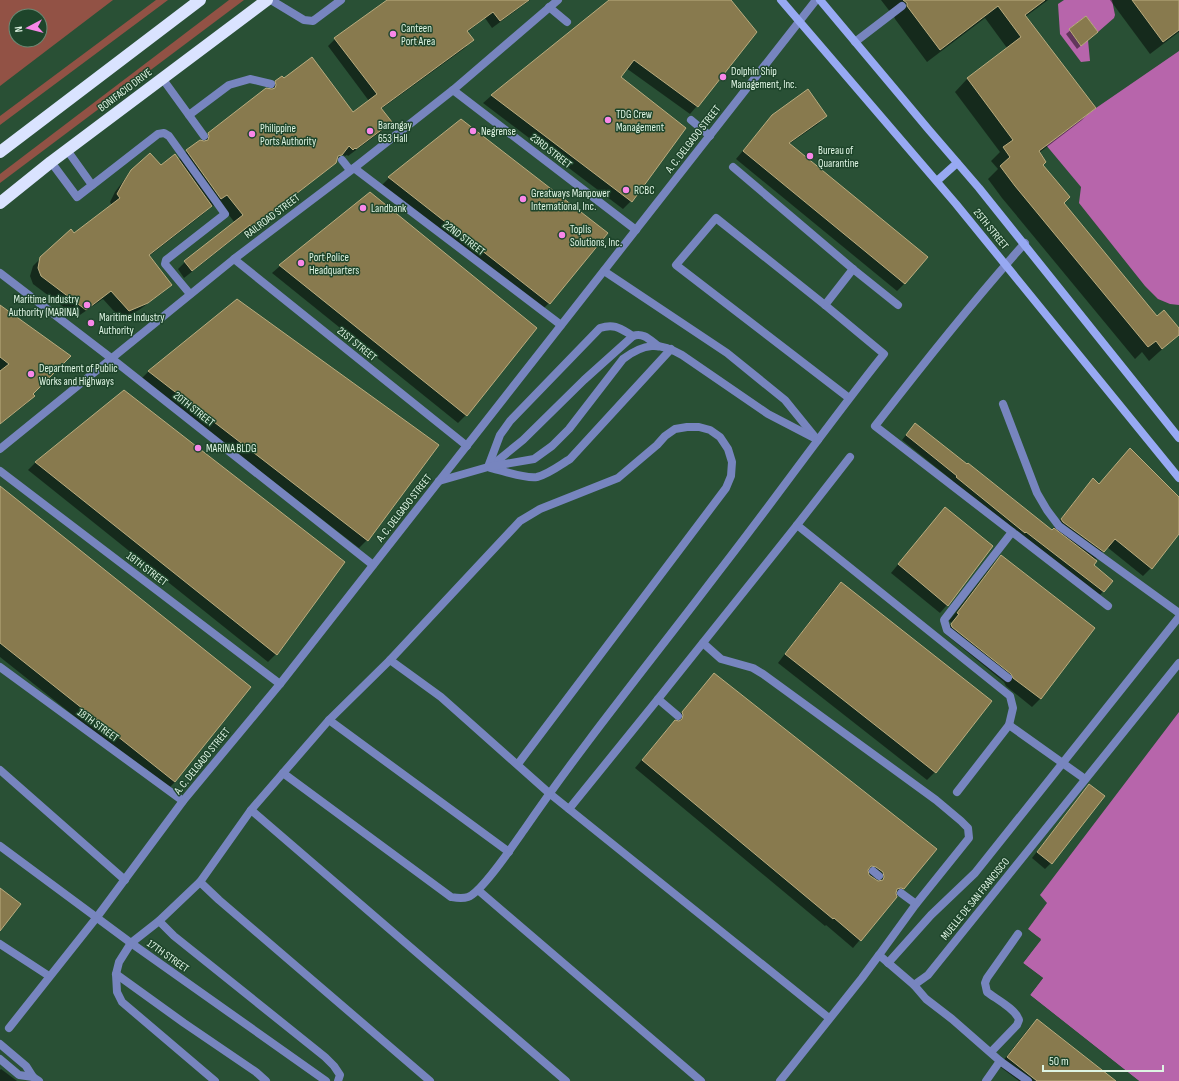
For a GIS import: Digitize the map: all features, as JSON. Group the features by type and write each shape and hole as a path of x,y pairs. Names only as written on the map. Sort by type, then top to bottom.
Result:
{"highway":[{"path":"0,152 200,0"},
{"name":"BONIFACIO DRIVE","path":"0,203 51,162 267,0"}],"street":[{"path":"271,0 304,20 309,21 313,21 341,0"},
{"name":"RAILROAD STREET","path":"0,449 234,259 453,90 558,0"},
{"name":"25TH STREET","path":"781,0 937,181 1179,478"},
{"name":"A. C. DELGADO STREET","path":"9,1028 97,917 183,801 280,684 816,0"},
{"name":"25TH STREET","path":"820,0 1025,243 1179,438"},
{"path":"856,42 902,6"},
{"path":"549,7 567,22"},
{"path":"162,78 204,136"},
{"path":"189,115 229,85 250,79 271,84"},
{"name":"23RD STREET","path":"453,90 636,230"},
{"path":"691,120 710,136"},
{"path":"51,162 77,197 158,134 164,133 169,136 225,214 166,260 165,264 190,294"},
{"path":"67,150 92,185"},
{"name":"22ND STREET","path":"342,160 561,325"},
{"path":"937,181 957,163"},
{"path":"733,167 853,270 898,305"},
{"path":"283,772 450,897 462,899 470,896 478,890 509,852 549,793 884,354 716,218 676,265 849,398"},
{"path":"1025,243 905,387 875,426 1108,606"},
{"name":"21ST STREET","path":"234,259 467,446"},
{"path":"825,305 853,270"},
{"path":"604,271 727,353 785,400 818,440"},
{"name":"20TH STREET","path":"0,273 111,358 373,565"},
{"path":"488,467 500,435 510,421 600,328 606,326 616,326 633,336"},
{"path":"488,467 523,440 584,380 633,336 638,334 643,335 658,346"},
{"path":"439,481 488,467 534,459 552,446 569,429 623,360 633,351 645,346 658,346 671,349 768,414 818,440"},
{"path":"488,467 528,477 538,477 570,459 671,349"},
{"path":"1003,404 1037,493 1059,526 1179,613"},
{"path":"215,1081 122,1002 116,992 116,974 119,962 131,943 159,921 200,882 252,810 329,720 390,660 520,522 540,509 618,478 658,445 665,436 675,430 687,426 710,430 720,437 728,449 732,462 731,476 726,488 518,764"},
{"path":"569,809 704,643 850,457"},
{"name":"19TH STREET","path":"0,471 280,684"},
{"path":"797,525 1010,696 1013,708 1009,725 957,792"},
{"path":"1008,678 947,630 944,620 1012,532"},
{"path":"888,963 931,915 975,873 1179,617"},
{"path":"704,643 721,659 752,668 763,674 936,800 962,821 968,828 969,838 916,904 862,978 780,1081"},
{"path":"390,660 441,697 549,793 829,1018"},
{"name":"MUELLE DE SAN FRANCISCO","path":"914,985 928,975 1179,663"},
{"name":"18TH STREET","path":"0,666 183,801"},
{"path":"658,699 678,716"},
{"path":"329,720 509,852"},
{"path":"1009,725 1085,779"},
{"path":"0,770 125,880"},
{"path":"252,810 566,1081"},
{"name":"17TH STREET","path":"0,846 131,943 326,1081"},
{"path":"200,882 430,1081"},
{"path":"478,890 701,1081"},
{"path":"901,893 916,904"},
{"path":"159,921 180,941 326,1058 340,1075 338,1081"},
{"path":"991,1052 1017,1025 1019,1020 1017,1015 1012,1010 986,992 985,983 1018,934"},
{"path":"0,944 49,976"},
{"path":"879,955 914,985 926,999 1028,1081"},
{"path":"116,974 256,1072 266,1081"},
{"path":"0,1044 26,1066 36,1079"},
{"path":"0,1059 19,1075 36,1079"},
{"path":"986,1081 1000,1060"}],"shaded area":[{"path":"0,0 113,0 0,86"},
{"path":"156,0 168,0 0,125 0,116"},
{"path":"229,0 244,0 0,183 0,174"},
{"path":"1064,0 1112,0 1115,15 1114,18 1098,32 1086,16 1069,29 1081,46 1088,40 1090,61 1081,62 1060,34 1058,4"},
{"path":"1179,51 1179,305 1170,304 1158,299 1145,286 1079,203 1081,187 1046,145 1096,108"},
{"path":"1179,712 1179,1081 1139,1081 1030,995 1043,978 1023,963 1041,940 1028,929 1047,903 1040,895"}],"pier":[{"path":"1026,928 1041,939 1023,963 1043,978 1030,995 1139,1081 1136,1081 1028,996 1040,979 1021,963 1038,940"}],"building":[{"path":"387,0 529,0 500,21 493,12 467,31 474,40 381,108 392,122 356,149 355,148 353,150 349,146 342,155 338,156 336,163 252,228 250,225 192,271 184,261 243,215 227,195 221,199 186,150 200,140 208,140 208,133 266,88 275,88 275,81 282,76 284,78 312,57 353,112 377,94 334,38"},
{"path":"609,0 731,0 757,32 698,107 634,60 621,77 686,128 632,202 491,95"},
{"path":"903,0 1045,0 1025,15 1096,108 1039,151 1046,162 1043,165 1070,197 1064,203 1157,316 1164,310 1179,328 1179,335 1162,349 1156,341 1148,347 1000,166 1010,157 1003,147 1013,140 967,78 1021,37 998,6 940,50 907,6 907,3"},
{"path":"1132,0 1179,0 1179,30 1163,42"},
{"path":"1086,16 1098,32 1081,46 1069,29"},
{"path":"808,89 827,116 789,143 928,257 905,284 743,151 772,115"},
{"path":"461,119 608,233 550,304 388,177"},
{"path":"150,153 161,165 175,154 212,206 149,255 172,285 148,303 129,311 111,291 86,310 41,276 38,268 40,257 71,229 74,233 120,198 117,194 131,170"},
{"path":"370,192 537,328 467,416 279,265"},
{"path":"237,299 439,445 368,541 148,371"},
{"name":"Department of Public Works and Highways","path":"0,305 71,356 33,394 35,396 0,424 0,371 9,364 0,357"},
{"path":"124,390 345,562 277,655 35,462"},
{"path":"915,423 1052,530 1054,528 1097,561 1094,565 1113,581 1104,592 1026,532 1025,533 906,435"},
{"path":"1130,448 1179,497 1179,534 1152,569 1115,539 1104,552 1061,519 1093,478 1099,484"},
{"path":"0,486 251,687 175,782 0,643"},
{"path":"945,507 993,546 948,606 898,564"},
{"path":"1001,555 1095,628 1041,699 1013,678 1011,674 952,627 951,624 959,614 957,613"},
{"path":"841,582 992,701 936,773 785,654"},
{"path":"714,673 937,849 904,889 897,889 897,897 861,941 642,760 675,720 679,721 682,719 682,712","holes":["871,866 876,867 883,872 883,880 878,881 869,875 868,870"]},
{"path":"1089,784 1105,796 1052,864 1037,852"},
{"path":"0,888 21,904 0,931"},
{"path":"1037,1019 1116,1081 1037,1081 1007,1057"}],"place":[{"name":"Canteen Port Area","path":"393,34"},
{"name":"Dolphin Ship Management, Inc.","path":"723,77"},
{"name":"TDG Crew Management","path":"608,120"},
{"name":"Barangay 653 Hall","path":"370,131"},
{"name":"Negrense","path":"473,131"},
{"name":"Philippine Ports Authority","path":"252,134"},
{"name":"Bureau of Quarantine","path":"810,156"},
{"name":"RCBC","path":"626,190"},
{"name":"Greatways Manpower International, Inc.","path":"523,199"},
{"name":"Landbank","path":"363,208"},
{"name":"Toplis Solutions, Inc.","path":"562,235"},
{"name":"Port Police Headquarters","path":"301,263"},
{"name":"Maritime Industry Authority (MARINA)","path":"87,305"},
{"name":"Maritime Industry Authority","path":"91,323"},
{"name":"Department of Public Works and Highways","path":"31,374"},
{"name":"MARINA BLDG","path":"198,448"}]}
